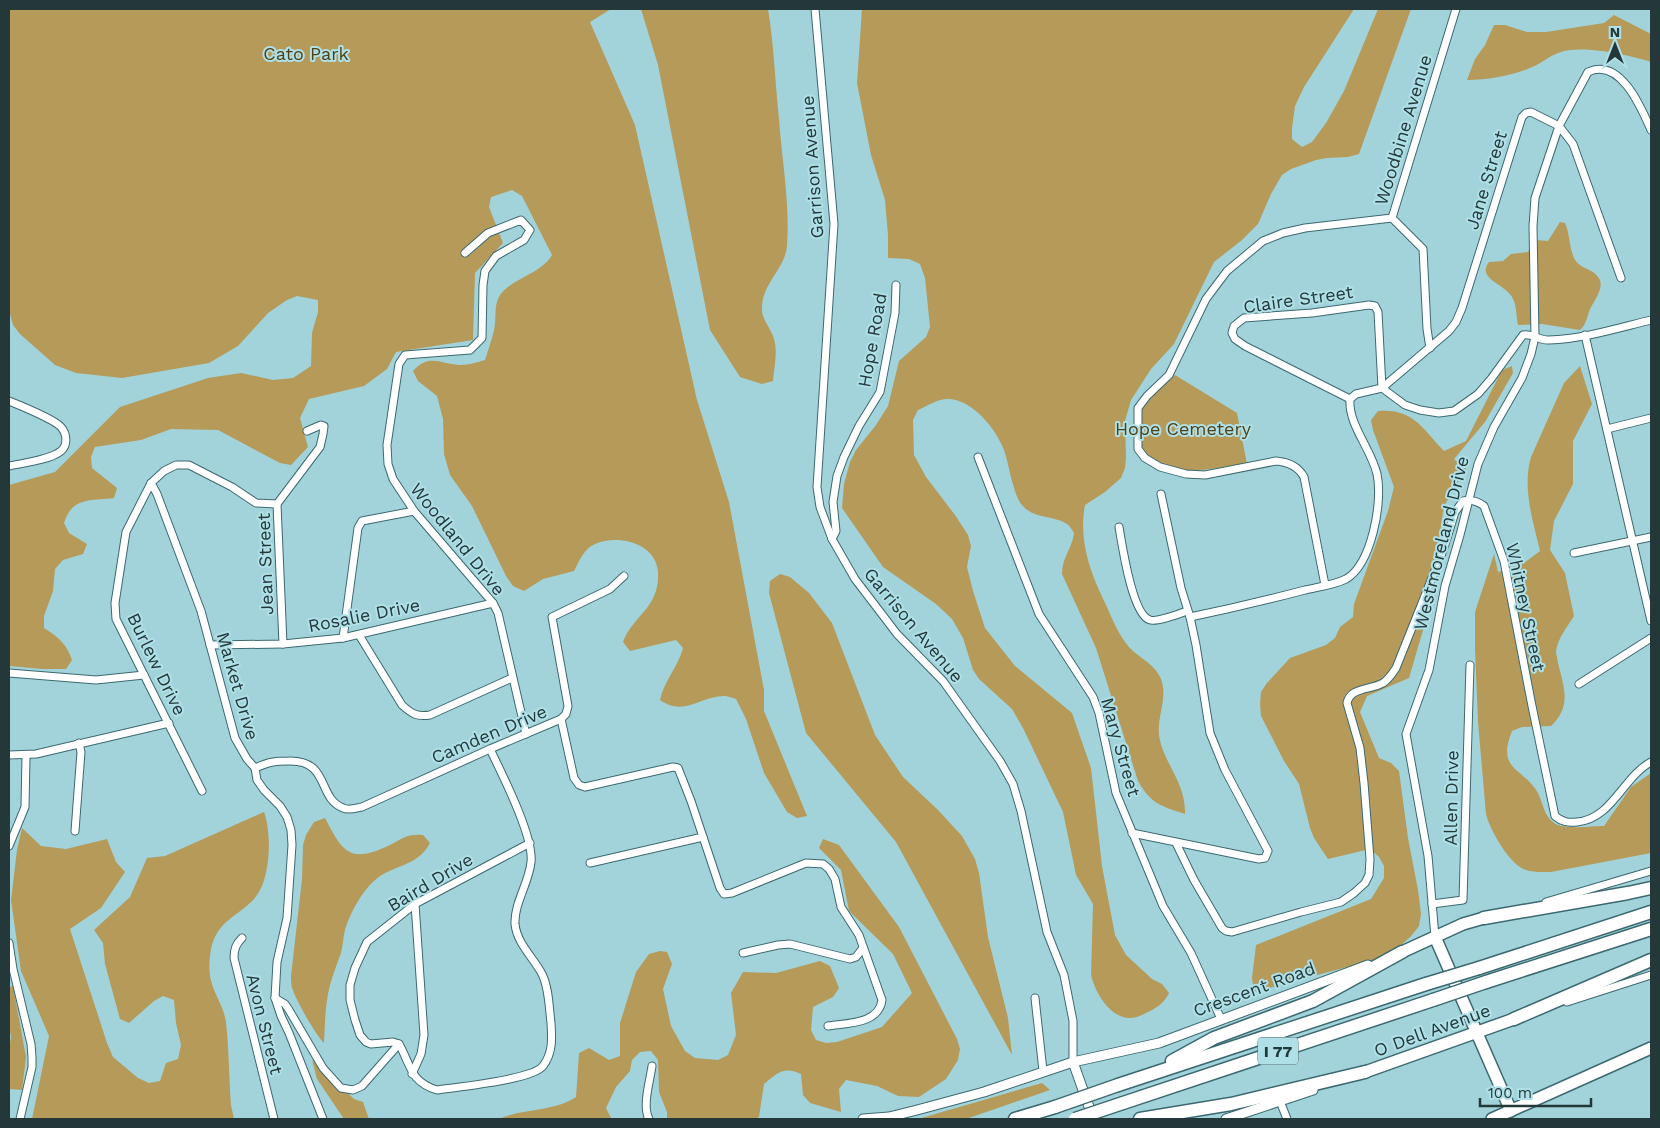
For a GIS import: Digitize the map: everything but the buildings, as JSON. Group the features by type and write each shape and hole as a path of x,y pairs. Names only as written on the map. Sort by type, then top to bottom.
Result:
{"highway":[{"path":"1484,918 1651,888"},
{"name":"I 77","path":"1015,1119 1651,912"},
{"name":"I 77","path":"1075,1119 1651,929"},
{"path":"1144,1076 1214,1038 1313,1001 1402,952"},
{"path":"1514,1019 1651,960"},
{"path":"1140,1119 1231,1104 1365,1072"}],"main road":[{"name":"Crescent Road","path":"1402,952 1463,924 1484,918"},
{"name":"Westmoreland Drive","path":"1435,937 1512,1114"},
{"name":"O Dell Avenue","path":"1365,1072 1514,1019"},
{"path":"1492,1119 1512,1114 1651,1048"}],"street":[{"name":"Garrison Avenue","path":"815,9 834,224 817,487 820,507 832,539 855,579 897,634 942,681 1000,761 1013,784 1047,932 1064,975 1073,1021 1073,1062"},
{"name":"Woodbine Avenue","path":"1325,585 1313,518 1301,471 1284,462 1276,461 1204,475 1186,474 1160,467 1145,458 1138,449 1138,408 1147,396 1169,375 1186,337 1206,300 1227,271 1263,241 1304,228 1392,218 1456,9"},
{"name":"Westmoreland Drive","path":"1435,937 1428,856 1406,734 1429,670 1446,586 1473,478 1484,448 1522,378 1531,354 1535,337 1535,198 1559,126 1588,72 1601,68 1616,75 1629,88 1641,107 1651,130"},
{"name":"Jane Street","path":"1350,399 1356,394 1382,388 1430,348 1456,322 1522,117 1526,113 1531,112 1559,126 1573,144 1621,278"},
{"path":"1392,218 1423,249 1427,329 1430,348"},
{"name":"Woodland Drive","path":"465,253 488,233 509,224 521,220 530,230 524,240 496,256 485,271 482,338 470,350 405,356 399,364 387,445 388,464 401,493 414,512 493,603 498,614 526,734"},
{"name":"Hope Road","path":"832,539 836,531 833,502 837,476 859,426 880,392 889,336 895,313 896,285"},
{"name":"Claire Street","path":"1350,399 1235,339 1232,332 1234,326 1244,318 1312,313 1368,305 1375,306 1378,312 1382,388"},
{"path":"1382,388 1405,405 1420,410 1440,413 1454,411 1478,394 1523,335 1528,334 1548,340 1586,335 1651,320"},
{"path":"1586,335 1651,621"},
{"path":"1119,527 1134,597 1147,620 1153,621 1243,606 1344,579 1351,575 1360,564 1374,531 1379,495 1377,474 1352,415 1350,399"},
{"path":"9,401 60,426 65,434 66,443 62,450 52,456 9,466"},
{"path":"1607,429 1651,418"},
{"name":"Jean Street","path":"284,644 278,504 320,447 324,426 321,425 308,431"},
{"name":"Mary Street","path":"978,458 1039,614 1092,697 1099,713 1116,793 1163,906 1191,953 1221,1019"},
{"name":"Burlew Drive","path":"202,791 116,619 115,603 126,532 151,483 164,471 176,465 189,465 232,487 256,503 278,504"},
{"name":"Market Drive","path":"151,483 157,494 200,611 235,738 247,760 256,768 257,780 287,817 291,830 292,845 287,918 277,962 276,998 281,1016 290,1033 323,1119"},
{"path":"1132,833 1260,859 1265,858 1268,851 1225,770 1210,733 1189,614 1181,588 1161,494"},
{"path":"1176,843 1194,880 1222,928 1226,931 1232,932 1341,902 1365,883 1369,875 1370,859 1364,783 1360,748 1348,697 1353,692 1382,684 1391,677 1444,548 1455,512 1463,501 1469,500"},
{"name":"Whitney Street","path":"1469,500 1478,501 1484,506 1504,561 1555,816 1561,821 1589,820 1610,804 1643,767 1651,762"},
{"path":"343,638 358,528 362,521 414,512"},
{"path":"1574,553 1651,537"},
{"path":"561,719 566,714 568,706 552,616 610,589 624,576"},
{"name":"Rosalie Drive","path":"210,644 284,644 343,638 493,603"},
{"path":"359,635 402,705 412,714 430,715 512,678"},
{"path":"1579,684 1651,638"},
{"name":"Allen Drive","path":"1432,904 1463,900 1470,665"},
{"path":"9,672 96,680 144,675"},
{"name":"Camden Drive","path":"256,768 270,762 292,761 310,764 317,772 332,800 342,808 350,810 561,719 574,778 578,785 585,787 673,767 678,768 720,888 724,894 806,863 823,864 829,869 834,879 841,907 859,935 882,1000 881,1008 877,1014 866,1020 828,1026"},
{"path":"9,756 26,756 169,723"},
{"path":"75,831 81,752 79,743"},
{"path":"276,998 290,1010 323,1068 340,1088 353,1090 362,1086 399,1044 406,1056 412,1074 428,1088 437,1090 521,1077 543,1067 550,1054 552,1041 546,984 542,974 518,936 515,925 516,915 532,862 530,843 490,749"},
{"path":"9,846 25,807 26,756"},
{"path":"590,863 703,836"},
{"name":"Baird Drive","path":"399,1044 393,1042 372,1044 366,1042 360,1034 355,1020 350,1000 350,985 355,968 367,942 416,904 530,843"},
{"name":"Crescent Road","path":"1484,918 1599,888 1651,871"},
{"path":"412,1074 420,1054 424,1035 416,904"},
{"name":"Avon Street","path":"242,938 234,950 234,958 274,1119"},
{"path":"9,943 13,969 31,1044 32,1057 32,1067 20,1119"},
{"path":"742,954 790,944 850,959 856,957 863,948"},
{"name":"Crescent Road","path":"863,1119 889,1117 984,1092 1073,1062 1159,1043 1402,952"},
{"name":"O Dell Avenue","path":"1514,1019 1651,976"},
{"path":"1035,998 1043,1072"},
{"path":"1073,1062 1093,1119"},
{"path":"649,1119 646,1104 652,1066"},
{"name":"O Dell Avenue","path":"1226,1119 1365,1072"},
{"path":"1280,1101 1287,1119"}],"green space":[{"name":"Cato Park","path":"9,9 611,9 590,22 635,125 697,400 729,502 764,690 764,711 807,816 797,818 787,812 764,773 746,719 736,699 726,696 716,697 677,707 660,700 683,648 676,640 630,651 623,642 627,633 655,594 658,572 656,562 651,554 634,543 614,540 604,541 588,549 574,571 543,579 524,591 513,586 506,576 472,506 450,475 444,454 443,419 437,396 418,381 413,371 424,362 430,361 461,365 485,360 495,326 496,308 500,295 512,284 541,267 552,255 522,196 512,190 491,197 489,207 503,243 475,273 473,340 396,352 387,369 364,386 309,399 300,418 308,447 291,465 280,463 218,430 171,429 141,440 95,447 91,457 92,468 117,488 114,498 90,500 77,504 67,515 64,523 69,533 87,544 83,554 63,560 55,569 53,591 44,616 44,628 61,641 72,660 66,669 9,666 9,485 55,472 120,407 208,378 241,373 273,380 293,378 311,366 312,333 318,312 318,300 297,296 287,300 268,313 238,346 209,363 122,378 76,373 55,365 20,334 13,325 9,310"},
{"path":"641,9 768,9 788,229 786,253 766,291 762,308 763,316 773,335 775,344 776,355 773,381 762,384 740,377 710,330 658,65"},
{"path":"862,9 1354,9 1304,87 1295,106 1292,139 1302,147 1312,142 1326,123 1344,91 1378,9 1411,9 1359,154 1316,160 1291,169 1282,175 1271,194 1258,224 1242,240 1214,262 1174,344 1151,369 1131,400 1125,421 1126,457 1125,468 1121,478 1105,492 1085,505 1083,532 1087,558 1101,595 1116,628 1125,642 1155,669 1161,679 1163,700 1159,721 1159,735 1165,755 1182,792 1185,814 1157,803 1147,795 1138,781 1096,648 1062,574 1062,568 1073,539 1074,533 1071,528 1056,519 1032,513 1022,505 1016,494 1006,456 1000,442 989,424 974,409 956,400 946,399 918,410 913,420 914,455 926,477 968,535 971,546 967,567 985,628 1015,666 1072,713 1091,768 1102,866 1115,935 1126,955 1152,979 1162,984 1169,993 1165,1000 1157,1007 1135,1018 1123,1017 1110,1009 1100,996 1093,982 1091,975 1093,904 1076,875 1063,812 1023,728 1012,709 979,679 973,670 963,638 952,619 936,604 883,567 842,508 844,484 850,462 856,450 888,406 899,361 926,337 930,327 925,278 920,264 909,259 888,258 885,200 871,155 857,83"},
{"path":"1614,15 1651,34 1651,62 1630,56 1594,50 1571,50 1557,53 1534,66 1515,73 1467,80 1475,59 1485,45 1494,25 1505,25 1527,32 1546,32 1604,23"},
{"path":"1560,222 1565,223 1572,254 1576,262 1595,274 1600,281 1600,289 1580,330 1542,324 1518,325 1514,300 1508,292 1489,277 1486,273 1486,268 1489,262 1503,261 1511,254 1528,252 1536,240 1548,241"},
{"path":"1512,366 1513,373 1485,422 1454,459 1466,469 1444,506 1428,613 1409,678 1367,696 1360,712 1379,758 1391,763 1399,771 1408,838 1418,890 1421,914 1419,926 1395,951 1384,957 1254,992 1252,978 1256,945 1371,899 1384,878 1384,866 1379,857 1370,849 1328,859 1314,838 1299,784 1284,761 1261,716 1260,704 1261,692 1290,658 1326,645 1335,638 1340,627 1353,617 1354,604 1388,511 1394,487 1371,420 1378,411 1390,411 1408,416 1423,427 1444,451 1466,441 1502,370"},
{"path":"1580,366 1592,404 1573,441 1573,484 1554,521 1550,550 1565,573 1574,616 1561,638 1556,652 1564,689 1564,704 1558,719 1551,726 1522,727 1512,731 1507,754 1513,767 1538,793 1548,817 1554,823 1564,826 1604,826 1631,787 1651,773 1651,853 1551,872 1535,872 1523,869 1504,850 1486,814 1478,722 1475,612 1494,554 1498,572 1524,563 1540,551 1528,492 1531,457 1564,383"},
{"name":"Hope Cemetery","path":"1175,375 1237,413 1247,464 1187,472 1155,461 1145,452 1141,445 1141,409 1153,394"},
{"path":"780,574 790,577 809,593 832,623 875,735 903,777 962,836 975,859 979,873 988,937 1008,1018 1012,1055 896,842 806,733 769,593 770,581"},
{"path":"264,812 267,821 269,844 264,881 254,899 228,920 218,932 211,949 210,958 211,982 226,1022 231,1105 234,1119 32,1119 49,1036 21,971 11,900 17,850 22,828 41,846 66,849 107,839 116,862 125,872 101,908 70,929 113,1057 138,1078 149,1083 160,1081 166,1063 178,1059 181,1045 176,1023 174,1000 163,996 154,1001 129,1023 120,1019 105,964 103,943 94,930 130,897 147,858 165,856"},
{"path":"325,818 343,847 349,852 357,854 376,851 413,835 423,835 430,843 425,851 411,862 389,871 374,881 360,897 353,910 345,930 341,953 328,992 324,1043 297,1000 291,984 291,976 302,879 303,845 306,835 314,822"},
{"path":"823,839 839,845 899,927 957,1039 960,1049 958,1060 946,1079 919,1097 898,1096 877,1086 846,1080 839,1089 841,1112 810,1103 803,1095 801,1074 785,1071 777,1074 764,1084 759,1117 754,1119 667,1119 667,1112 659,1092 658,1060 651,1051 640,1052 632,1060 630,1071 616,1087 606,1108 611,1118 614,1119 499,1119 518,1113 548,1108 576,1097 579,1053 589,1048 609,1060 620,1056 620,1023 636,972 649,954 660,951 667,952 672,964 663,989 671,1026 685,1051 695,1058 718,1060 728,1055 736,1035 731,993 743,972 776,973 820,961 830,966 839,988 833,997 813,1007 811,1030 816,1040 826,1043 837,1042 882,1027 912,993 893,954 849,911 841,870 819,848"},
{"path":"13,986 26,1057 22,1090 9,1089 9,1049 11,1037 9,1026 9,987"},
{"path":"312,1060 354,1099 363,1102 369,1119 344,1119 317,1079"},
{"path":"1042,1083 1050,1090 966,1119 918,1119"}]}
